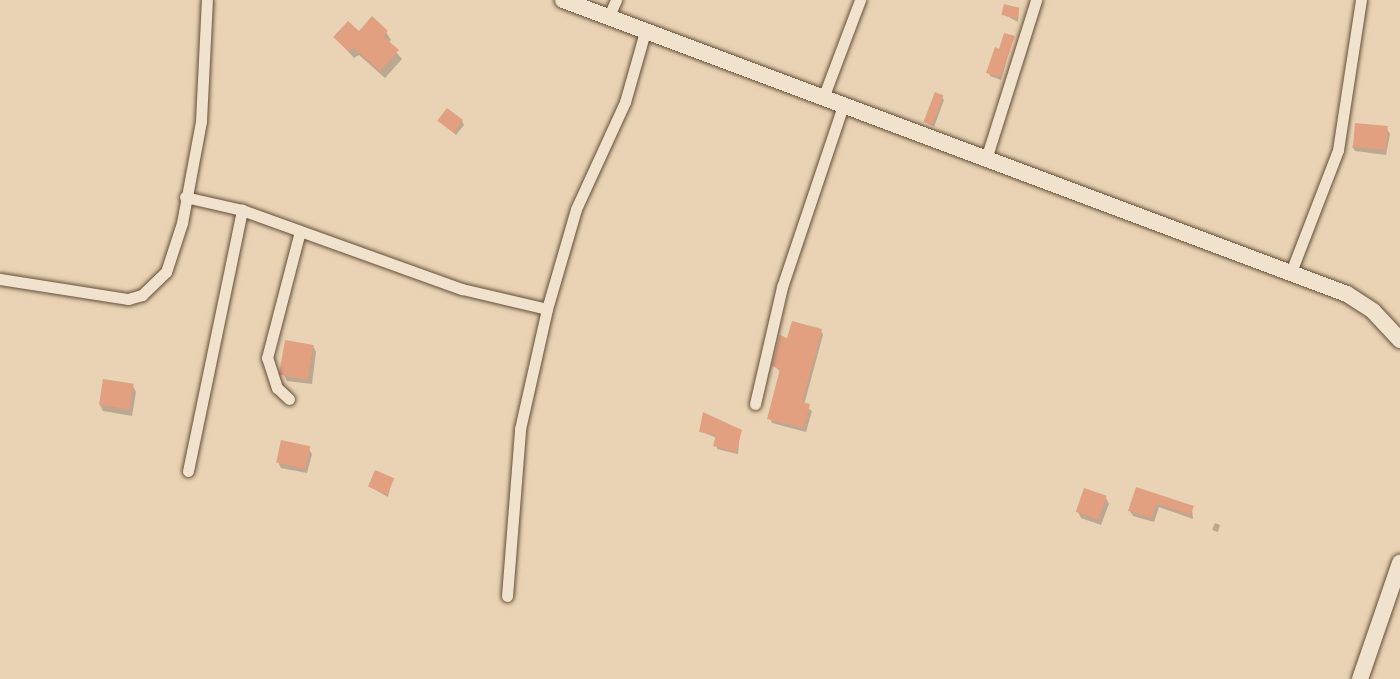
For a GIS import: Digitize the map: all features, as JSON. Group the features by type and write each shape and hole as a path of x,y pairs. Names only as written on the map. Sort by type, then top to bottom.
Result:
{"street":[{"path":"0,279 108,298 142,295 166,272 182,223 201,121 207,0"},
{"path":"563,0 1347,294 1373,311 1400,340"},
{"path":"608,18 616,0"},
{"path":"823,98 860,0"},
{"path":"986,159 1036,0"},
{"path":"1291,272 1338,150 1361,0"},
{"path":"507,596 520,429 547,309 576,209 625,102 645,32"},
{"path":"755,404 782,287 843,106"},
{"path":"185,197 242,210 462,289 547,309"},
{"path":"188,471 242,210"},
{"path":"289,399 277,388 267,358 300,231"},
{"path":"1360,679 1400,563"}],"building":[{"path":"1004,4 1020,8 1017,19 1001,15"},
{"path":"372,16 388,31 383,36 399,50 380,71 354,48 348,51 333,37 348,21 359,31"},
{"path":"1004,33 1015,36 1000,77 986,73 995,47 999,49"},
{"path":"935,92 943,95 932,125 924,122"},
{"path":"447,108 463,120 453,133 437,121"},
{"path":"1355,123 1388,126 1386,150 1353,147"},
{"path":"792,321 822,329 802,402 810,404 804,428 767,419 780,369 772,366 780,335 787,338"},
{"path":"285,340 314,345 307,380 279,374"},
{"path":"103,379 134,384 130,410 99,405"},
{"path":"703,412 742,430 736,452 713,446 716,435 699,432"},
{"path":"281,440 310,446 306,469 276,462"},
{"path":"375,470 394,478 387,495 368,487"},
{"path":"1136,487 1194,506 1190,515 1156,503 1152,518 1128,511"},
{"path":"1084,488 1107,496 1099,519 1076,512"}]}
